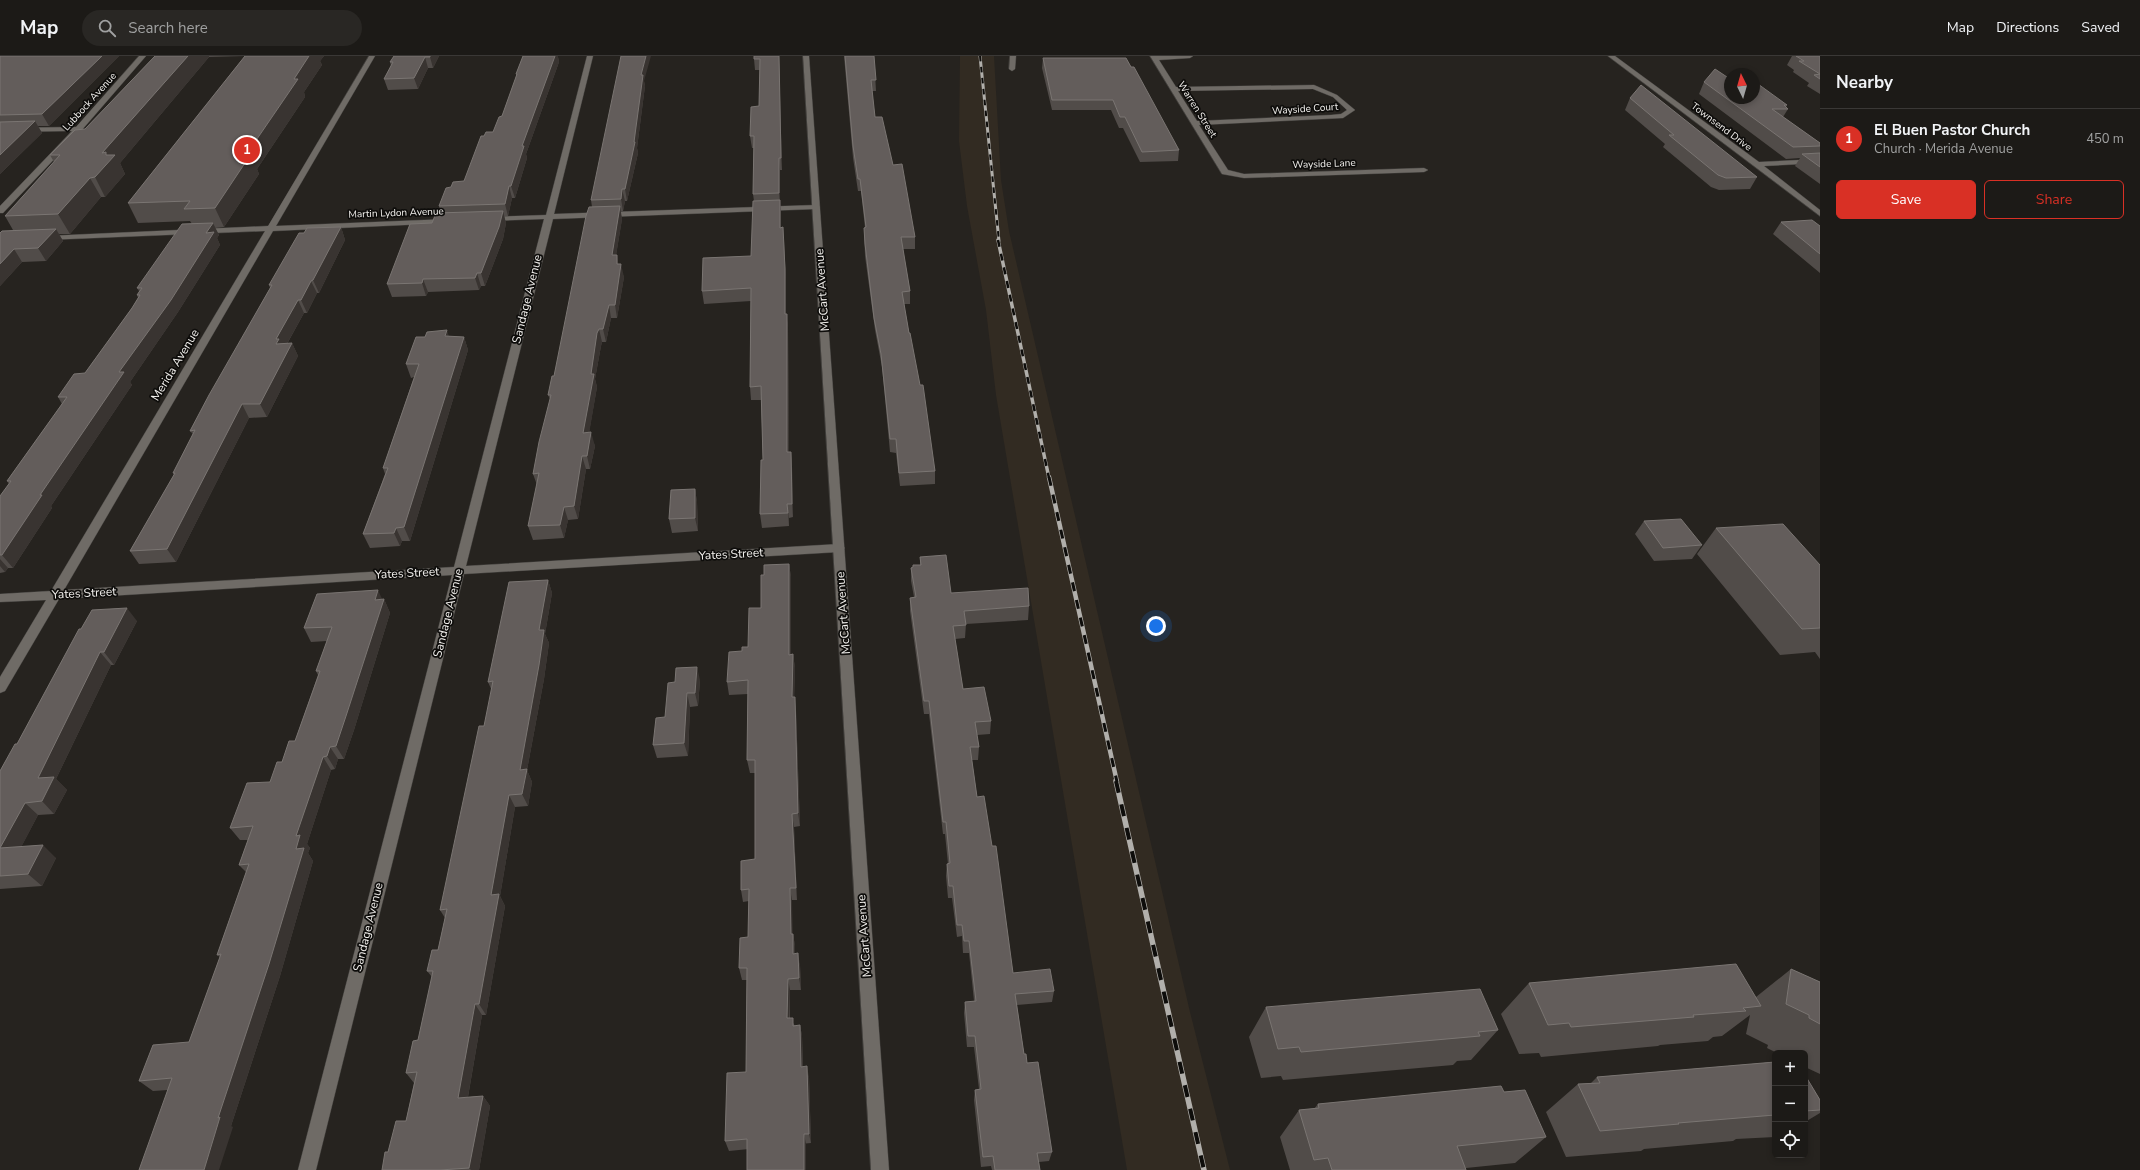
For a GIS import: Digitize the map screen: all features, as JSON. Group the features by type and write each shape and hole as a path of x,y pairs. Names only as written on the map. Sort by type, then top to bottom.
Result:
{"street":[{"name":"Lubbock Avenue","path":"0,211 78,129 143,56"},
{"name":"Merida Avenue","path":"0,688 372,56"},
{"name":"Sandage Avenue","path":"307,1170 458,570 590,56"},
{"name":"McCart Avenue","path":"806,56 880,1170"},
{"path":"1012,69 1013,56"},
{"path":"1153,57 1190,56"},
{"name":"Townsend Drive","path":"1611,56 1757,164 1820,214"},
{"name":"Warren Street","path":"1153,57 1225,172"},
{"name":"Wayside Court","path":"1174,89 1314,87 1335,96 1351,110 1343,116 1331,117 1194,123"},
{"path":"0,130 78,129"},
{"path":"1757,164 1820,161"},
{"name":"Wayside Lane","path":"1225,172 1244,176 1424,170"},
{"path":"484,219 816,207"},
{"name":"Martin Lydon Avenue","path":"38,239 461,220"},
{"name":"Yates Street","path":"0,598 839,548"}],"shaded area":[{"path":"960,56 994,56 1001,180 1009,231 1190,1012 1230,1170 1127,1170 996,395 986,310 967,206 959,141"}],"building":[{"path":"0,56 102,56 42,114 0,115"},
{"path":"155,56 188,56 102,153 106,152 106,155 115,155 95,177 90,178 58,214 5,216 60,155 50,155 75,130 85,129"},
{"path":"245,56 309,56 294,79 298,79 246,155 251,154 215,208 184,209 190,201 128,203"},
{"path":"394,56 430,57 425,57 414,78 384,79 393,62 390,62"},
{"path":"523,56 555,56 522,146 524,146 511,186 509,186 505,204 439,206 446,188 451,187 453,182 464,181 481,136 484,136 486,132 493,132 499,117 502,116"},
{"path":"621,56 646,56 641,75 643,75 635,142 625,189 622,189 621,199 591,200"},
{"path":"754,56 779,56 781,158 779,158 779,193 753,194 754,136 750,136 751,107 759,106 760,59 754,59"},
{"path":"845,56 874,56 876,80 871,80 875,117 882,117 893,165 902,164 915,237 901,237 910,291 902,292 920,385 923,385 935,471 899,473 896,439 890,439 881,354 874,318 865,244 864,228 866,227 860,179 858,179 853,146"},
{"path":"1796,56 1820,56 1820,74 1799,61 1804,61"},
{"path":"1043,58 1126,58 1131,67 1134,67 1179,150 1142,152 1125,117 1120,117 1113,100 1052,100"},
{"path":"1715,69 1724,75 1724,97 1704,82"},
{"path":"1820,74 1820,79 1814,75"},
{"path":"1641,85 1757,177 1726,178 1718,175 1669,135 1674,135 1630,98"},
{"path":"1760,85 1787,105 1784,105 1788,109 1772,109 1820,143 1820,146 1793,147 1734,104 1760,104"},
{"path":"35,121 0,155 0,122"},
{"path":"1820,153 1820,167 1802,154"},
{"path":"780,200 780,228 783,227 785,269 785,314 787,314 787,452 791,452 792,504 787,504 788,513 760,514 761,460 763,460 761,386 750,387 751,288 702,291 703,258 751,256 753,201"},
{"path":"620,206 612,255 617,255 617,264 621,264 615,305 609,305 603,329 599,329 597,333 591,374 594,374 583,433 591,432 587,456 582,456 574,506 564,507 560,525 528,526 539,473 533,474 539,442 551,395 548,395 552,376 554,376 586,216 589,207"},
{"path":"503,211 499,227 481,273 477,273 475,278 423,279 422,283 387,284 410,224 432,223 436,213"},
{"path":"1812,220 1820,226 1820,254 1781,222"},
{"path":"213,223 206,233 214,232 171,300 119,372 124,372 40,495 42,495 2,555 0,555 0,496 11,481 7,481 67,397 58,397 74,374 85,373 132,308 140,295 137,295 142,288 137,288 182,224"},
{"path":"341,227 313,280 311,281 301,300 298,300 276,339 279,339 276,344 292,343 260,404 242,404 167,549 130,551 175,473 173,473 195,430 190,431 209,395 272,285 269,285 299,233 304,233 307,228"},
{"path":"56,229 38,248 14,249 0,264 0,233 2,231"},
{"path":"447,330 445,336 464,337 404,527 396,528 394,533 363,534 388,468 383,468 419,364 406,364 416,337 425,337 427,332"},
{"path":"695,489 695,518 669,519 671,490"},
{"path":"1681,519 1702,545 1663,548 1644,521"},
{"path":"1783,524 1820,565 1820,628 1802,629 1716,528"},
{"path":"946,555 951,593 1028,588 1029,606 964,611 966,625 953,626 963,689 984,687 991,721 975,722 979,747 970,747 977,797 984,796 992,846 996,846 1013,973 1050,969 1054,991 1015,994 1024,1054 1026,1054 1027,1063 1038,1062 1052,1152 1037,1153 1040,1170 995,1170 993,1156 983,1157 975,1090 981,1089 975,1036 968,1036 965,1002 976,1001 969,941 964,941 962,925 957,925 953,886 949,886 947,864 950,863 946,822 943,822 929,701 924,701 910,598 916,597 911,568 913,565 921,565 920,557"},
{"path":"789,564 789,655 793,654 792,697 795,697 798,813 792,814 796,888 790,888 791,934 793,934 793,954 798,953 799,978 788,979 787,1018 793,1018 793,1026 800,1025 801,1067 807,1066 809,1134 804,1134 804,1170 747,1170 747,1139 725,1141 727,1073 746,1072 747,968 739,968 740,938 748,937 749,889 741,890 741,861 755,859 755,760 747,760 748,680 727,682 729,652 742,651 742,647 748,647 749,608 761,608 761,575 764,575 764,565"},
{"path":"548,580 539,630 544,630 539,665 520,770 527,769 522,794 509,795 491,895 499,894 479,1004 475,1004 458,1098 483,1096 469,1168 440,1170 382,1170 385,1152 388,1152 396,1121 406,1121 417,1072 406,1073 413,1041 418,1040 433,971 427,971 432,950 438,950 447,909 440,910 479,726 484,726 493,681 488,682 509,582"},
{"path":"378,590 375,600 384,599 336,746 330,747 327,756 323,757 296,836 300,835 296,849 304,848 269,964 218,1118 220,1117 204,1170 139,1170 172,1078 139,1081 153,1045 189,1042 221,954 217,955 249,864 239,865 253,826 230,828 247,783 270,782 277,762 282,762 289,741 295,741 320,671 316,671 332,627 304,628 317,594"},
{"path":"127,608 104,652 100,652 38,778 54,777 42,801 25,803 0,848 0,771 15,744 17,744 79,629 81,629 92,610"},
{"path":"697,667 695,693 687,693 684,743 653,745 656,718 665,717 668,683 675,682 676,668"},
{"path":"43,845 28,874 0,876 0,848"},
{"path":"1736,964 1761,1006 1743,1008 1746,1011 1693,1015 1694,1017 1571,1027 1569,1023 1548,1025 1529,983"},
{"path":"1791,969 1820,982 1820,1024 1809,1018 1809,1015 1786,1004"},
{"path":"1480,989 1498,1030 1478,1032 1480,1036 1301,1052 1299,1047 1278,1049 1266,1007"},
{"path":"1772,1062 1772,1115 1600,1131 1578,1084 1600,1083 1597,1077"},
{"path":"1808,1080 1820,1100 1820,1110 1808,1111"},
{"path":"1501,1086 1504,1092 1525,1090 1546,1137 1457,1146 1466,1170 1332,1170 1328,1158 1314,1160 1299,1110 1319,1108 1318,1104"}],"railway":[{"path":"980,56 999,241"},
{"path":"998,240 1049,478"},
{"path":"1049,477 1117,782"},
{"path":"1116,781 1204,1170"}],"place":[{"name":"El Buen Pastor Church","path":"247,150"}]}
